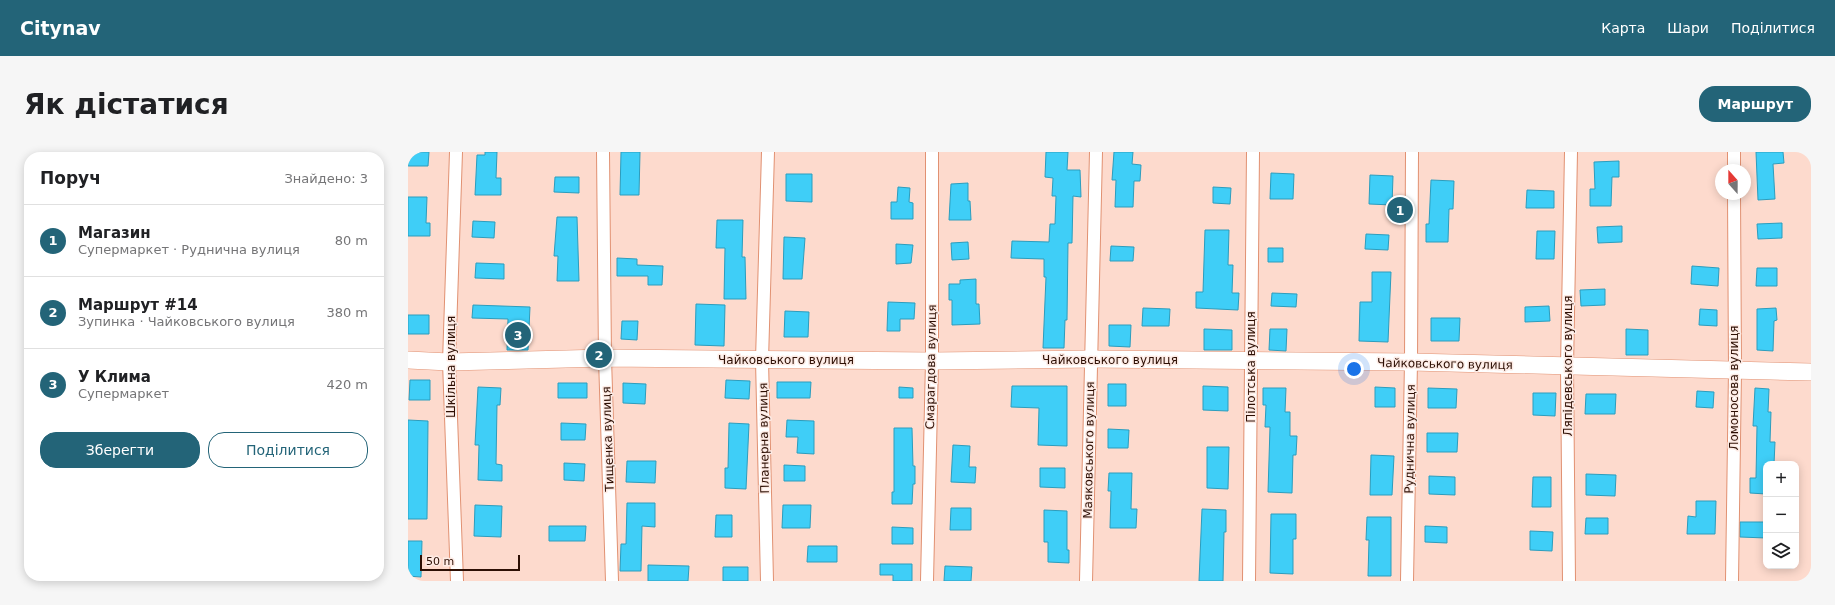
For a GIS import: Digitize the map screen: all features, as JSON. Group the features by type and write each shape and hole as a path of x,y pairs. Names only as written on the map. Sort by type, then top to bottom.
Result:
{"street":[{"name":"Шкільна вулиця","path":"456,152 449,362 457,581"},
{"name":"Тищенка вулиця","path":"603,152 605,358 612,581"},
{"name":"Планерна вулиця","path":"767,581 762,360 768,152"},
{"name":"Смарагдова вулиця","path":"927,581 932,361 932,152"},
{"name":"Маяковського вулиця","path":"1086,581 1096,152"},
{"name":"Пілотська вулиця","path":"1249,581 1252,152"},
{"name":"Руднична вулиця","path":"1407,581 1411,362 1412,152"},
{"name":"Ляпідевського вулиця","path":"1569,581 1567,367 1571,152"},
{"path":"1734,152 1734,164"},
{"name":"Ломоносова вулиця","path":"1732,581 1735,370 1734,200"},
{"name":"Чайковського вулиця","path":"408,360 449,362 605,358 932,361 1092,359 1411,362 1811,372"}],"building":[{"path":"408,152 429,152 428,166 408,166"},
{"path":"485,152 497,152 496,178 501,178 501,195 475,195 477,155 485,155"},
{"path":"621,152 640,152 639,195 620,195"},
{"path":"1046,152 1068,152 1067,170 1080,170 1081,197 1073,196 1072,243 1068,243 1067,320 1065,320 1064,348 1043,348 1046,277 1044,277 1044,259 1011,258 1012,241 1049,242 1050,224 1055,224 1056,196 1052,196 1053,178 1045,177"},
{"path":"1114,152 1133,152 1132,164 1141,165 1140,181 1134,181 1133,207 1115,207 1116,180 1112,180"},
{"path":"1756,152 1783,152 1784,163 1773,164 1775,199 1758,200"},
{"path":"1619,161 1619,177 1612,177 1611,206 1590,206 1590,189 1595,189 1594,162"},
{"path":"1271,173 1294,174 1293,199 1270,199"},
{"path":"786,174 812,174 812,202 786,201"},
{"path":"1370,175 1393,176 1392,205 1369,204"},
{"path":"555,177 579,177 579,193 554,192"},
{"path":"1431,180 1454,181 1453,209 1449,209 1448,242 1426,242 1426,224 1429,224"},
{"path":"968,183 968,201 970,201 971,220 949,220 951,184"},
{"path":"898,187 910,188 909,202 913,203 913,219 891,219 891,202 897,202"},
{"path":"1213,187 1231,188 1230,204 1213,203"},
{"path":"1527,190 1554,191 1554,208 1526,208"},
{"path":"408,197 427,197 426,223 430,223 430,236 408,236"},
{"path":"557,217 577,217 579,281 557,281 558,256 554,256"},
{"path":"717,220 743,220 742,257 745,257 746,299 724,299 725,248 716,248"},
{"path":"473,221 495,222 494,238 472,237"},
{"path":"1782,223 1782,238 1758,239 1757,224"},
{"path":"1622,226 1622,242 1598,243 1597,227"},
{"path":"1205,230 1229,230 1228,265 1233,265 1232,293 1239,293 1238,310 1196,308 1196,292 1203,292"},
{"path":"1537,231 1555,231 1554,259 1536,259"},
{"path":"1366,234 1389,235 1388,250 1365,249"},
{"path":"784,237 805,238 802,279 783,279"},
{"path":"968,242 969,259 952,260 951,243"},
{"path":"896,244 913,245 911,263 896,264"},
{"path":"1111,246 1134,247 1133,261 1110,261"},
{"path":"1268,248 1283,248 1283,262 1268,262"},
{"path":"617,258 637,259 637,265 663,266 662,285 648,285 648,276 617,276"},
{"path":"476,263 504,264 504,279 475,278"},
{"path":"1692,266 1719,268 1718,286 1691,284"},
{"path":"1757,268 1777,268 1777,286 1756,286"},
{"path":"1372,272 1391,272 1388,342 1359,341 1360,302 1372,302"},
{"path":"976,279 976,304 979,304 980,324 952,325 952,300 949,300 949,284 960,284 960,280"},
{"path":"1605,289 1605,305 1581,306 1580,290"},
{"path":"1272,293 1297,294 1296,307 1271,306"},
{"path":"888,302 915,303 914,319 900,319 900,331 887,331"},
{"path":"696,304 725,305 724,346 695,345"},
{"path":"473,305 530,307 528,350 507,350 508,319 472,318"},
{"path":"1549,306 1550,321 1525,322 1525,307"},
{"path":"1143,308 1170,309 1169,326 1142,326"},
{"path":"1776,308 1777,320 1774,321 1773,351 1757,350 1757,309"},
{"path":"1700,309 1717,310 1717,326 1699,325"},
{"path":"785,311 809,312 808,337 784,337"},
{"path":"408,315 429,315 429,334 408,334"},
{"path":"1431,318 1460,318 1459,341 1431,341"},
{"path":"622,321 638,321 637,340 621,339"},
{"path":"1109,325 1131,325 1130,347 1109,346"},
{"path":"1204,329 1232,330 1232,350 1204,350"},
{"path":"1270,329 1287,329 1286,351 1269,350"},
{"path":"1626,329 1648,330 1648,355 1626,355"},
{"path":"410,380 430,380 430,400 409,400"},
{"path":"726,380 750,381 749,399 725,398"},
{"path":"777,382 811,382 810,398 777,398"},
{"path":"558,383 587,383 587,398 558,398"},
{"path":"623,383 646,384 645,404 623,403"},
{"path":"1108,384 1126,384 1126,406 1108,406"},
{"path":"1012,386 1067,386 1067,446 1038,445 1039,408 1011,407"},
{"path":"1203,386 1228,387 1228,411 1203,410"},
{"path":"478,387 501,388 500,405 497,405 496,464 502,465 502,481 478,480 479,445 475,445"},
{"path":"899,387 913,388 913,398 899,398"},
{"path":"1375,387 1395,388 1395,407 1375,407"},
{"path":"1263,388 1286,388 1285,412 1290,412 1290,436 1297,436 1296,455 1293,455 1292,493 1268,492 1270,427 1265,427 1266,405 1263,405"},
{"path":"1428,388 1457,389 1456,408 1428,408"},
{"path":"1755,388 1769,389 1768,412 1771,412 1770,442 1775,442 1774,461 1763,461 1763,494 1750,493 1750,478 1756,478 1757,426 1753,426"},
{"path":"1697,391 1714,392 1713,408 1696,407"},
{"path":"1533,393 1556,393 1555,416 1533,415"},
{"path":"1586,394 1616,394 1615,414 1585,414"},
{"path":"408,420 428,421 427,519 408,519"},
{"path":"787,420 814,421 814,454 797,453 798,437 786,437"},
{"path":"561,423 586,424 585,440 561,440"},
{"path":"729,423 749,424 746,489 725,488 725,468 728,468"},
{"path":"894,428 912,428 915,484 913,484 912,504 892,504 892,492 894,492"},
{"path":"1108,429 1129,430 1128,448 1108,448"},
{"path":"1427,433 1458,433 1457,452 1427,452"},
{"path":"953,445 970,446 969,467 976,467 975,483 951,482"},
{"path":"1207,447 1229,447 1228,489 1207,488"},
{"path":"1371,455 1394,456 1392,495 1370,495"},
{"path":"627,461 656,461 655,483 626,482"},
{"path":"564,463 585,464 584,481 564,480"},
{"path":"784,465 805,466 805,481 784,481"},
{"path":"1040,468 1065,468 1065,488 1040,487"},
{"path":"1109,473 1132,473 1131,509 1137,509 1136,528 1110,528 1111,491 1108,491"},
{"path":"1586,474 1616,475 1615,496 1586,495"},
{"path":"1429,476 1455,477 1455,495 1429,494"},
{"path":"1533,477 1551,477 1551,507 1532,507"},
{"path":"1696,501 1716,501 1715,534 1687,534 1688,516 1696,517"},
{"path":"627,503 655,503 655,527 642,526 641,571 620,571 621,544 626,544"},
{"path":"475,505 502,506 501,537 474,536"},
{"path":"783,505 811,505 810,528 782,528"},
{"path":"951,508 971,508 971,530 950,530"},
{"path":"1202,509 1226,510 1223,581 1199,581"},
{"path":"1044,510 1067,511 1067,550 1069,550 1069,563 1048,562 1048,542 1044,542"},
{"path":"1271,514 1296,514 1296,539 1293,539 1293,574 1270,573"},
{"path":"716,515 732,515 732,537 715,537"},
{"path":"1367,517 1391,517 1391,576 1368,576 1369,540 1366,540"},
{"path":"1586,518 1608,518 1608,534 1585,534"},
{"path":"1740,522 1763,522 1763,538 1740,537"},
{"path":"549,526 586,526 585,541 549,541"},
{"path":"1425,526 1447,527 1447,543 1425,542"},
{"path":"892,527 913,528 913,544 892,544"},
{"path":"1530,531 1553,532 1552,551 1530,550"},
{"path":"408,541 422,541 421,577 408,576"},
{"path":"808,546 837,546 837,562 807,562"},
{"path":"880,564 912,564 912,581 893,581 893,575 880,575"},
{"path":"648,565 689,566 688,581 648,581"},
{"path":"945,566 972,567 971,581 944,581"},
{"path":"723,567 748,567 748,581 723,581"}],"place":[{"name":"Магазин","path":"1400,210"},
{"name":"У Клима","path":"518,335"},
{"name":"Маршрут #14","path":"599,355"}]}
